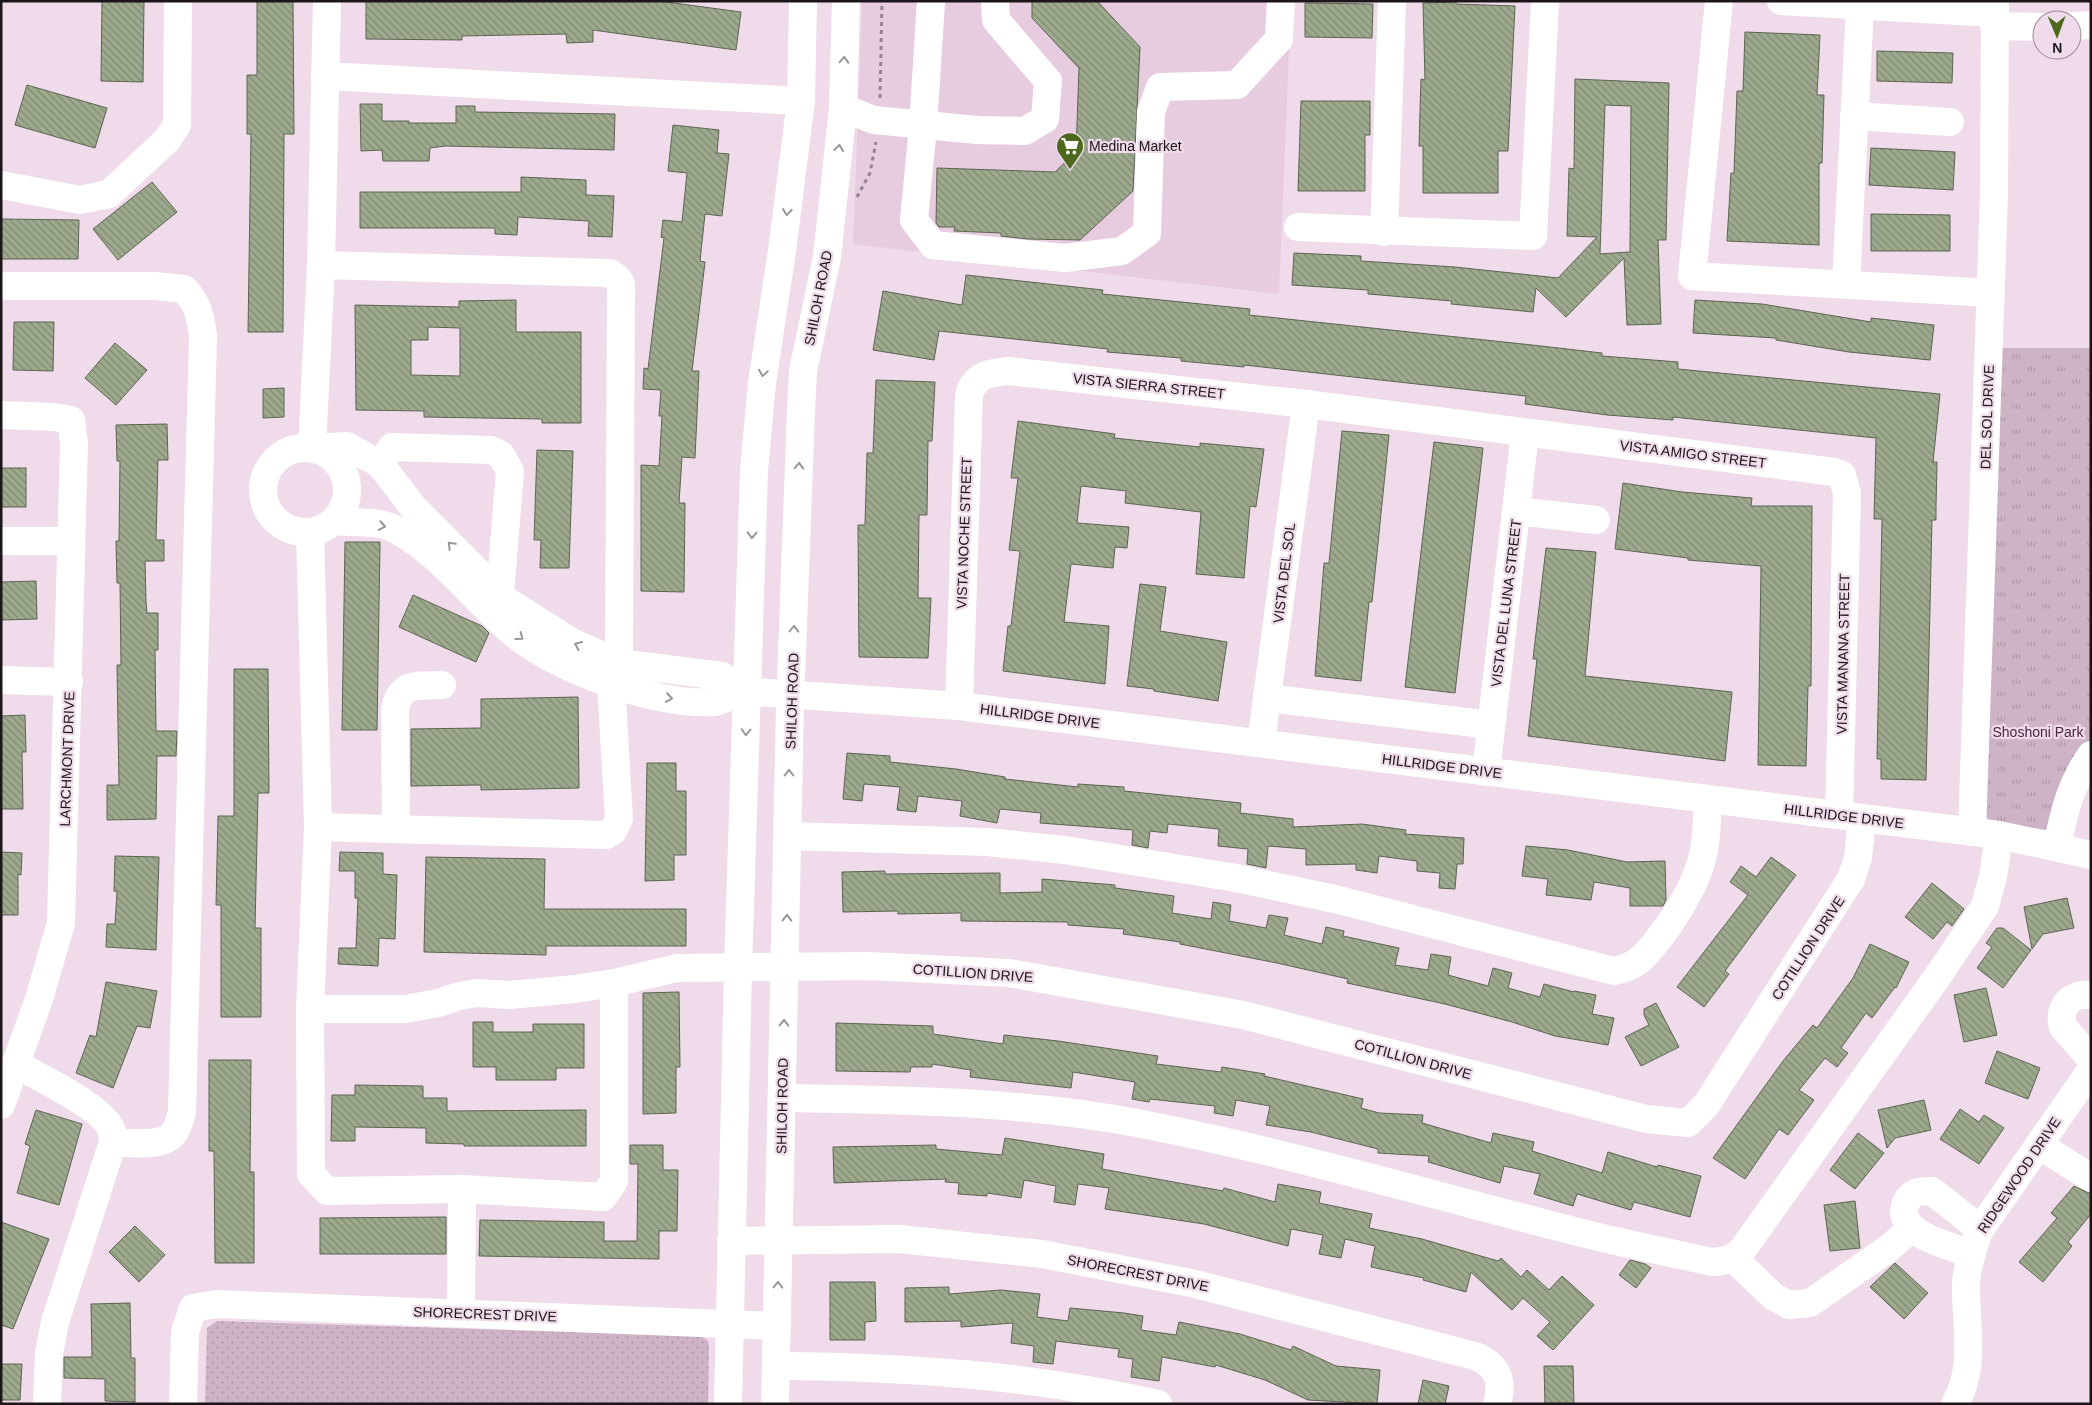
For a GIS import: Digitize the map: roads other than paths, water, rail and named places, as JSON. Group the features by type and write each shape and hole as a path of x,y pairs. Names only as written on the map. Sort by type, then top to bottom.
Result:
{"street":[{"path":"1,185 80,200 108,194 167,140 177,125 178,1"},
{"path":"312,448 321,265 327,1"},
{"path":"728,1404 743,691 754,470 762,383 782,251 801,101 803,1"},
{"name":"SHILOH ROAD","path":"775,1404 791,695 803,372 828,257 843,108 846,1"},
{"path":"931,1 923,126 914,220 933,246 1065,258 1122,251 1147,234 1150,112 1160,86 1236,85 1279,38 1281,1"},
{"path":"325,76 801,101 843,108 879,120 923,126 1025,131 1045,120 1048,81 996,20 995,1"},
{"path":"1384,232 1392,1"},
{"path":"1298,227 1384,232 1533,236 1545,1"},
{"path":"1719,1 1692,276 1991,293"},
{"path":"1781,1 1995,13 2032,24"},
{"path":"1846,284 1860,6"},
{"name":"DEL SOL DRIVE","path":"1972,832 1994,194 1995,13"},
{"path":"1854,116 1950,122"},
{"path":"318,827 606,835 613,831 619,819 615,673 621,284 618,278 610,273 321,265"},
{"path":"1,286 155,286 184,289 193,298 201,318 203,355 182,1111 172,1136 163,1140 113,1142"},
{"name":"VISTA SIERRA STREET","path":"992,373 1008,371 1306,404 1526,433"},
{"name":"VISTA NOCHE STREET","path":"959,706 969,395 972,385 980,377 992,373"},
{"name":"VISTA DEL SOL","path":"1262,743 1306,404"},
{"name":"LARCHMONT DRIVE","path":"1,415 54,417 71,420 74,442 61,923 39,999 1,1105"},
{"name":"VISTA AMIGO STREET","path":"1526,433 1834,472 1842,476 1847,493"},
{"name":"VISTA DEL LUNA STREET","path":"1486,772 1526,433"},
{"path":"499,606 396,529 383,525 322,526 296,531 282,525 272,516 265,503 263,489 266,475 273,463 284,454 297,449 347,446 380,464 413,507 499,606 534,647 569,666 615,673 646,695 716,702 743,691"},
{"path":"380,464 392,446 491,450 501,456 510,471 499,606"},
{"path":"312,448 324,452 335,461 343,472 347,485 347,498 342,511 322,526"},
{"name":"VISTA MANANA STREET","path":"1847,493 1851,817"},
{"path":"1516,511 1596,520"},
{"path":"322,526 318,827 310,1009 311,1174 327,1191 462,1189 603,1197 614,1181 614,983"},
{"path":"1,542 71,542"},
{"path":"1,680 69,682"},
{"path":"396,829 395,710 397,699 402,690 414,686 442,685"},
{"name":"HILLRIDGE DRIVE","path":"743,691 959,706 1999,835 2057,846 2091,855"},
{"path":"1267,698 1491,725"},
{"path":"2057,846 2065,810 2076,776 2091,755"},
{"path":"789,836 987,842 1065,850 1227,876 1339,900 1614,971 1626,969 1643,957 1694,883 1704,851 1708,800"},
{"name":"COTILLION DRIVE","path":"785,967 869,966 1009,973 1243,1015 1646,1119 1688,1123 1706,1105 1851,879 1858,858 1851,817"},
{"path":"782,1098 936,1102 1021,1108 1141,1124 1328,1166 1583,1234 1712,1262 1734,1258 1934,982 1985,906 1993,877 1999,835"},
{"path":"310,1009 405,1009 438,1004 459,996 477,993 509,995 614,983 676,968 785,967"},
{"path":"2091,995 2084,994 2070,998 2065,1005 2062,1022 2063,1027 2091,1059"},
{"path":"15,1064 76,1098 98,1113 112,1130 113,1142 55,1322 49,1353 47,1404"},
{"name":"RIDGEWOOD DRIVE","path":"1955,1404 1964,1389 1969,1356 1966,1282 1976,1241 2039,1144 2091,1070"},
{"path":"2039,1144 2091,1178"},
{"path":"461,1313 462,1189"},
{"path":"1932,1191 1976,1241 1926,1237 1905,1221 1903,1212 1908,1198 1917,1192 1932,1191"},
{"path":"1734,1258 1774,1297 1789,1305 1810,1303 1889,1248 1912,1228"},
{"name":"SHORECREST DRIVE","path":"731,1241 899,1239 1042,1254 1191,1283 1475,1356 1489,1362 1496,1372 1501,1391 1497,1404"},
{"name":"SHORECREST DRIVE","path":"183,1404 185,1332 193,1308 217,1304 777,1326"},
{"path":"776,1366 940,1371 1068,1386 1158,1404"}],"place":[{"name":"Medina Market","path":"1070,170"}],"park label":[{"name":"Shoshoni Park","path":"2038,732"}]}
